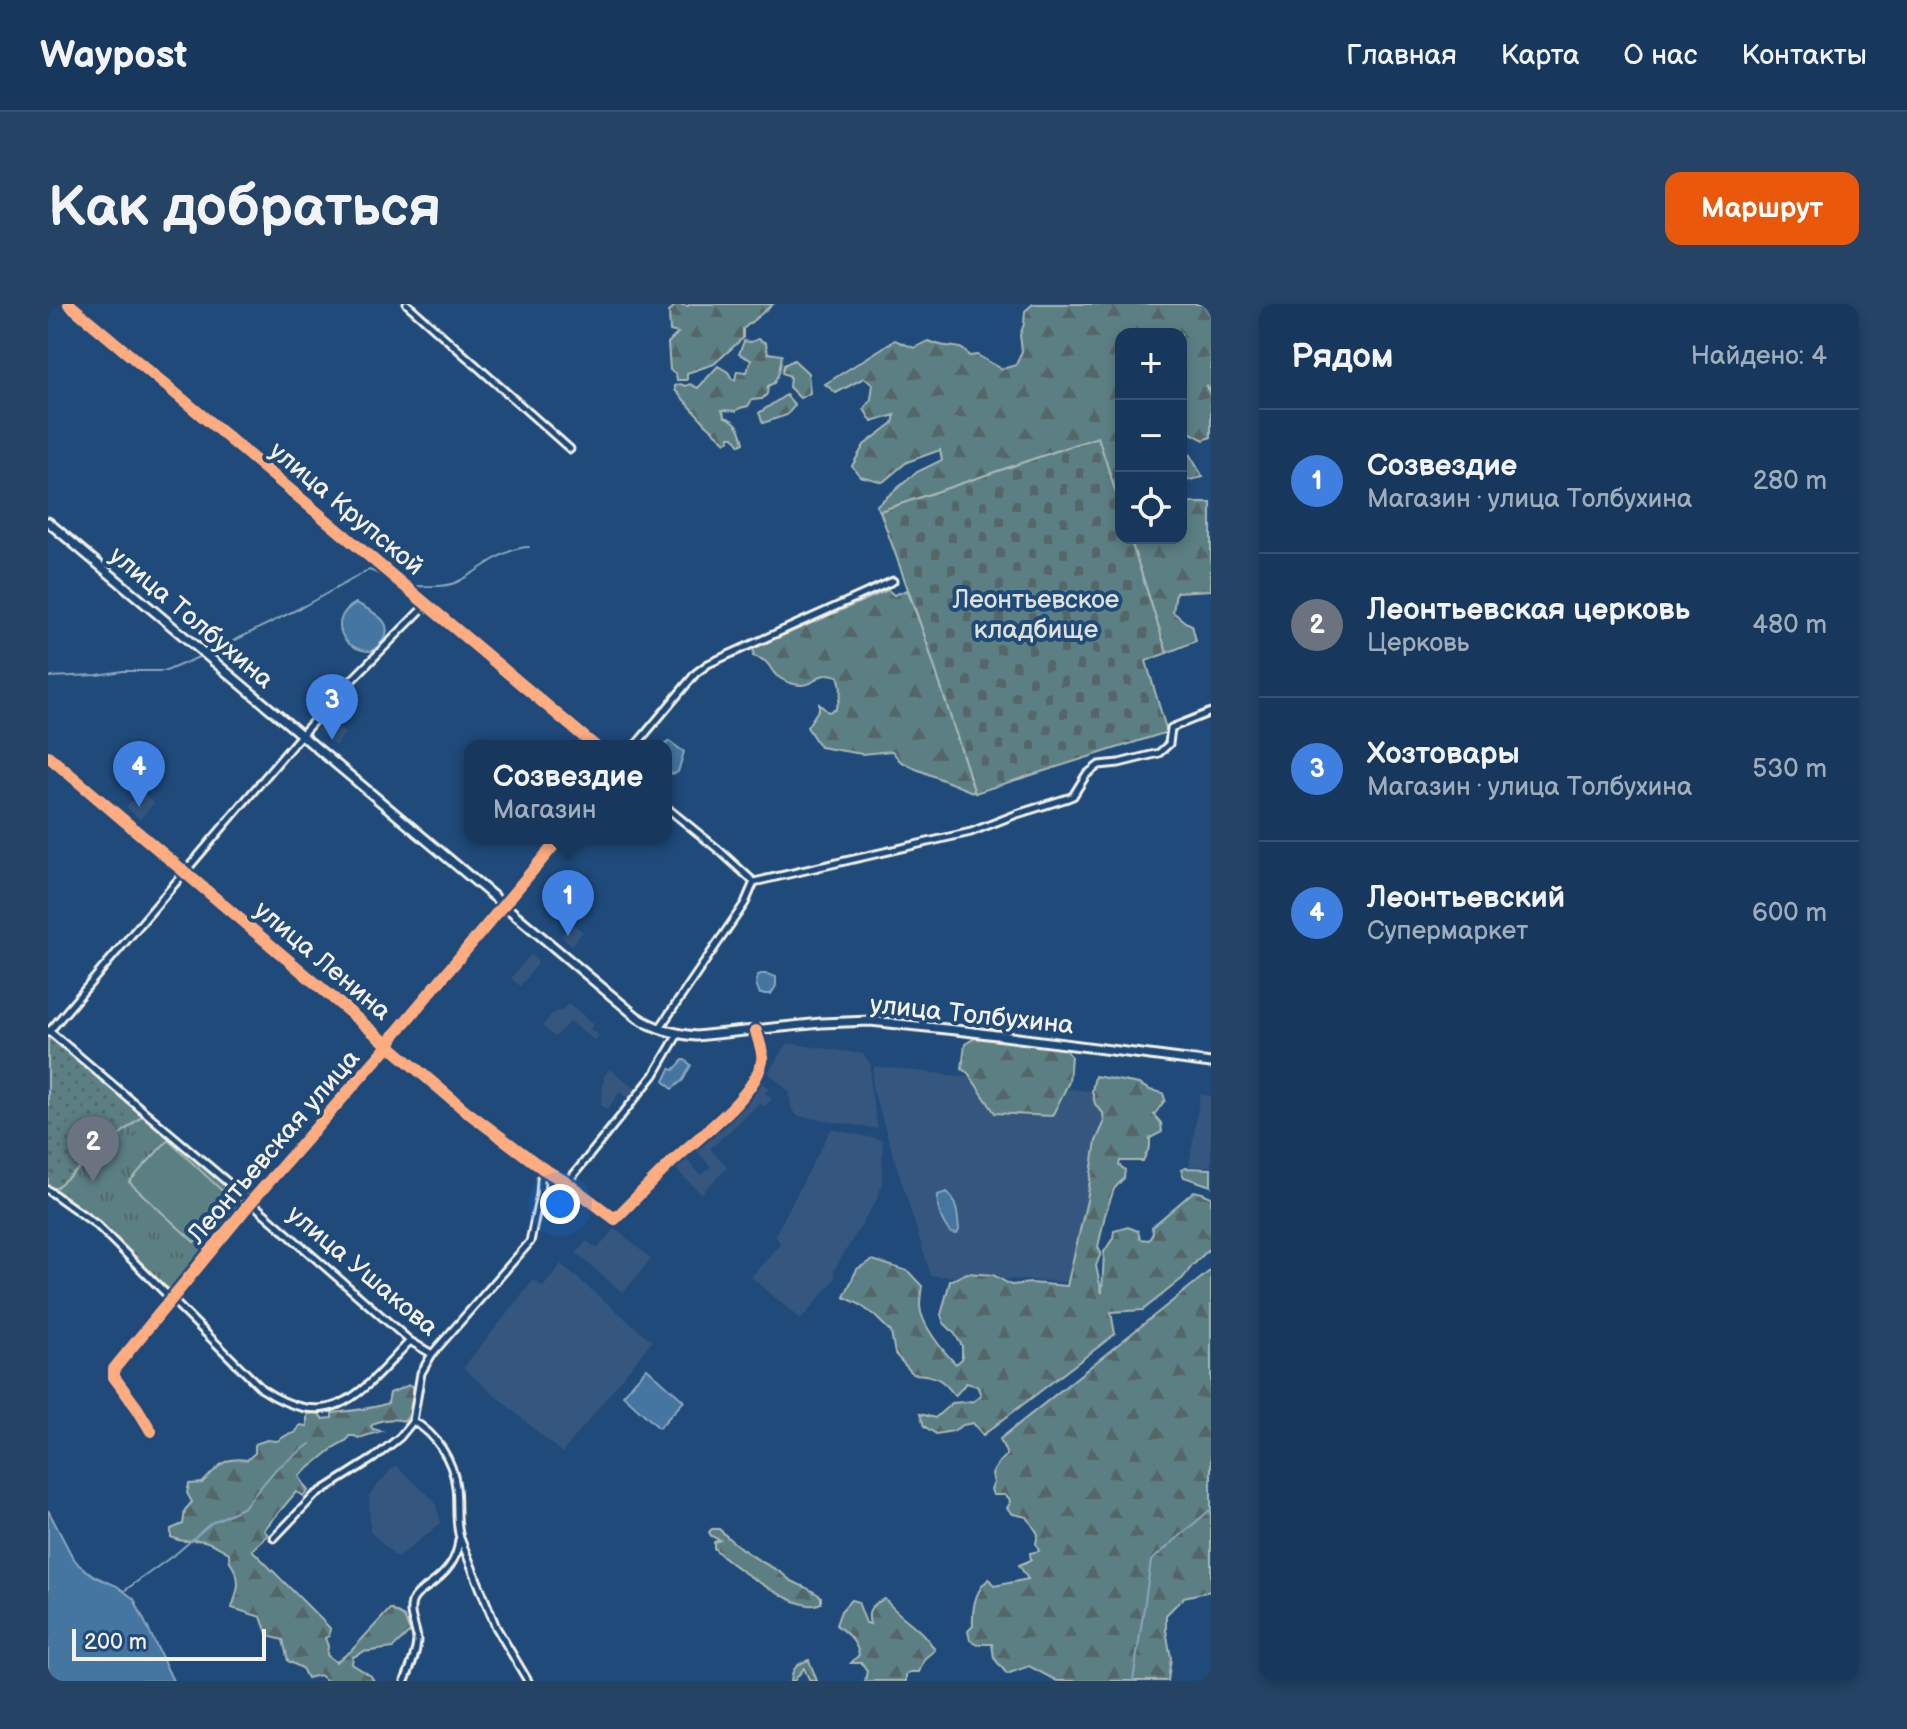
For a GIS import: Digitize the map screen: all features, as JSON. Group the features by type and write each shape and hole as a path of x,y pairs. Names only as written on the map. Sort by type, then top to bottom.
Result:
{"main road":[{"name":"улица Толбухина","path":"48,522 638,1018 659,1029 696,1036 870,1021 1211,1063"}],"street":[{"name":"улица Крупской","path":"69,304 588,740"},
{"path":"407,304 570,449"},
{"path":"640,740 696,673 708,664 893,581"},
{"path":"49,1032 301,735 427,604"},
{"path":"754,882 971,832 1068,798 1073,796 1093,768 1159,753 1169,744 1171,728 1211,712"},
{"name":"улица Ленина","path":"48,756 466,1111 615,1219 741,1098 762,1061 756,1031"},
{"path":"672,812 754,882"},
{"name":"Леонтьевская улица","path":"151,1431 113,1373 118,1364 555,844"},
{"path":"659,1029 745,903 754,882"},
{"name":"улица Ушакова","path":"49,1032 410,1341 432,1354"},
{"path":"567,1183 654,1075 678,1034"},
{"path":"274,1538 314,1496 383,1452 413,1421 421,1373 432,1354 530,1242 542,1168"},
{"path":"48,1190 97,1225 262,1389 300,1408 325,1409 340,1405 374,1378 410,1341"},
{"path":"405,1681 417,1645 411,1617 412,1602 452,1564 459,1535 456,1489 449,1466 433,1436 413,1421"},
{"path":"459,1535 487,1608 528,1681"}],"shaded area":[{"path":"356,603 380,617 387,629 381,643 372,651 353,646 342,633 342,617"},
{"path":"326,718 345,733 335,746 316,730"},
{"path":"672,743 684,752 678,772 672,774"},
{"path":"140,791 154,803 140,819 126,807"},
{"path":"572,923 583,932 572,945 561,936"},
{"path":"531,954 537,965 520,986 511,978"},
{"path":"761,974 776,977 776,986 771,994 760,994 756,984"},
{"path":"568,1003 594,1024 590,1029 599,1035 595,1041 570,1021 555,1037 542,1026"},
{"path":"788,1043 863,1054 871,1065 870,1086 878,1129 797,1116 791,1107 789,1092 768,1072"},
{"path":"683,1060 691,1065 683,1080 672,1089 664,1081 670,1069 674,1070"},
{"path":"874,1066 1116,1094 1071,1282 931,1276 872,1087"},
{"path":"610,1069 638,1090 631,1100 620,1092 607,1110 601,1105 604,1076"},
{"path":"762,1082 770,1089 765,1093 772,1099 764,1107 760,1103 710,1149 728,1167 701,1194 673,1166 683,1156 701,1175 711,1167 695,1149 743,1105 741,1102"},
{"path":"1200,1094 1211,1096 1211,1166 1189,1166"},
{"path":"831,1129 883,1140 882,1185 877,1199 834,1270 835,1279 801,1320 751,1277 780,1244 775,1235"},
{"path":"947,1192 956,1210 957,1234 948,1229 939,1210 938,1195"},
{"path":"615,1228 651,1259 623,1293 576,1253 587,1241 597,1249"},
{"path":"561,1264 652,1341 562,1453 463,1368 534,1280 543,1287"},
{"path":"647,1368 684,1401 659,1428 623,1395"},
{"path":"395,1465 435,1501 441,1523 397,1558 370,1532 369,1495"},
{"path":"48,1510 79,1565 134,1599 173,1681 48,1681"}],"green space":[{"path":"676,304 773,304 743,329 743,338 714,364 687,373 687,380 677,380 676,374 670,370 668,343 678,333 670,331 669,312"},
{"path":"1033,304 1211,304 1211,391 1206,385 1211,397 1211,437 1204,440 1187,432 1187,328 1115,328 1115,490 1098,437 880,511 876,506 917,472 942,460 940,450 907,462 883,482 860,476 852,466 864,445 893,423 895,415 872,422 864,409 871,399 873,384 864,378 836,393 825,384 895,340 914,348 928,341 957,347 969,356 977,355 1002,369 1016,365 1022,351 1020,335 1025,311"},
{"path":"758,339 766,343 768,353 782,355 779,373 762,399 752,400 748,406 736,411 722,410 725,417 738,427 744,443 740,445 734,437 729,437 730,440 726,442 675,390 675,386 690,384 698,388 718,366 735,380 737,371 747,372 751,360 739,354 744,341"},
{"path":"794,360 808,373 810,393 800,398 789,387 790,376 782,373 784,365"},
{"path":"786,395 795,405 787,415 763,423 759,413"},
{"name":"Леонтьевское кладбище","path":"1098,437 1115,490 1115,544 1132,544 1167,653 1146,661 1167,732 975,793 924,634 880,511"},
{"path":"1187,450 1203,477 1187,481"},
{"path":"1211,503 1211,590 1176,592 1173,612 1192,625 1196,641 1167,653 1132,544 1187,544 1187,504"},
{"path":"888,590 894,595 907,590 975,793 900,761 892,751 862,754 820,747 807,727 819,704 828,712 835,710 841,693 838,676 829,674 809,684 793,684 777,676 765,661 753,656 754,648"},
{"path":"51,1037 143,1115 54,1189 48,1185 48,1040"},
{"path":"975,1038 1064,1048 1071,1056 1069,1082 1052,1116 995,1113 968,1073 962,1069 965,1044"},
{"path":"1095,1076 1139,1084 1163,1093 1165,1100 1154,1115 1161,1123 1162,1132 1150,1138 1143,1161 1120,1161 1119,1165 1125,1170 1124,1178 1114,1189 1098,1247 1101,1253 1096,1266 1102,1293 1104,1252 1114,1231 1128,1227 1138,1231 1140,1239 1149,1240 1152,1227 1194,1191 1211,1197 1211,1247 1183,1278 1143,1310 1111,1312 1115,1334 983,1435 973,1423 936,1434 924,1426 920,1414 935,1418 952,1403 974,1401 981,1395 977,1386 966,1383 955,1396 937,1379 913,1374 895,1354 891,1332 859,1304 844,1297 857,1269 873,1260 908,1271 922,1286 920,1306 928,1329 956,1364 962,1359 962,1346 941,1315 950,1281 967,1273 993,1275 1011,1285 1067,1286 1087,1200 1096,1141 1104,1123 1103,1113 1095,1104 1092,1091"},
{"path":"143,1115 247,1205 183,1282 172,1289 164,1287 99,1222 54,1189"},
{"path":"168,1140 233,1201 194,1242 129,1182"},
{"path":"1211,1169 1211,1186 1184,1177 1181,1170"},
{"path":"1211,1270 1211,1591 1184,1597 1166,1615 1171,1658 1168,1681 1057,1681 1029,1666 1007,1674 994,1658 992,1644 977,1644 970,1640 968,1631 973,1626 975,1600 984,1583 989,1579 994,1586 1028,1579 1019,1565 1031,1560 1030,1553 1039,1551 1036,1543 1038,1534 1027,1517 1013,1514 1007,1508 1009,1498 993,1495 992,1474 1007,1455 1000,1439"},
{"path":"413,1386 413,1400 405,1421 383,1420 371,1426 381,1431 359,1438 349,1436 299,1476 308,1491 304,1496 296,1492 264,1530 268,1535 252,1550 330,1628 329,1636 325,1638 327,1655 336,1662 351,1651 390,1609 404,1617 410,1632 393,1648 363,1652 353,1657 352,1664 374,1681 327,1681 319,1675 307,1678 302,1668 288,1661 283,1640 268,1636 261,1617 232,1608 238,1582 229,1553 207,1542 181,1541 171,1537 171,1529 183,1524 185,1510 192,1502 187,1493 189,1484 202,1483 221,1464 247,1460 255,1453 255,1444 277,1441 295,1433 300,1425 307,1426 307,1414 318,1413 323,1419 332,1418 332,1413 382,1405 388,1403 390,1393"},
{"path":"719,1529 746,1552 818,1594 821,1603 799,1603 745,1573 714,1548 714,1542 720,1540 711,1536 709,1532"},
{"path":"885,1599 924,1635 935,1650 925,1658 919,1672 906,1674 906,1681 865,1681 867,1671 862,1663 851,1663 859,1655 856,1646 836,1625 841,1611 851,1600 858,1602 866,1623 870,1624 871,1608"},
{"path":"809,1660 817,1681 810,1681 804,1668 791,1681 796,1667"}],"waterway":[{"path":"413,586 454,583 501,555 529,547"},
{"path":"211,652 369,570 399,586"},
{"path":"48,677 166,671 199,657"},
{"path":"124,1591 178,1552 211,1523 244,1507 276,1469 310,1444"},
{"path":"1133,1681 1151,1561 1211,1509"}],"cycle path":[{"path":"69,304 588,740"},
{"path":"48,756 466,1111 615,1219 724,1116 748,1089 762,1061 756,1031"},
{"path":"151,1431 114,1377 114,1369 251,1202 389,1045 555,844"}],"place":[{"name":"Хозтовары","path":"332,740"},
{"name":"Леонтьевский","path":"139,807"},
{"name":"Созвездие","path":"568,936"},
{"name":"Леонтьевская церковь","path":"93,1182"}]}
